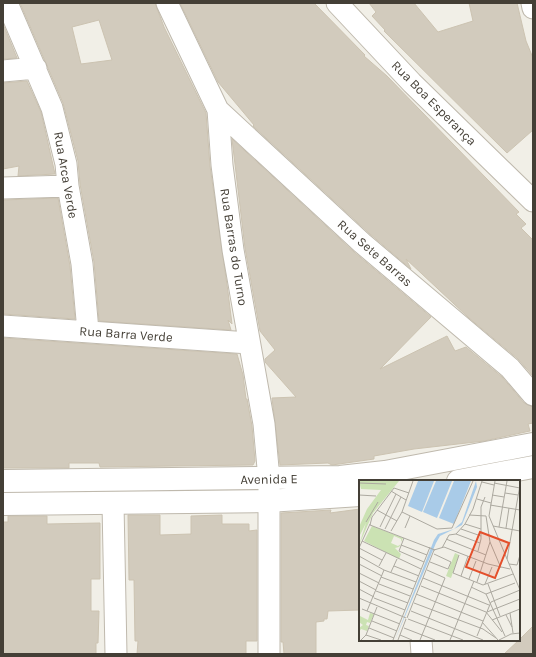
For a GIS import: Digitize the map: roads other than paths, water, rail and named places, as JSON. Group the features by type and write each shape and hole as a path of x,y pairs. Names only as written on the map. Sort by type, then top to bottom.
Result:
{"street":[{"name":"Rua Arca Verde","path":"7,3 52,108 66,164 68,186 82,264 88,331"},
{"name":"Rua Barras do Turno","path":"167,3 218,110 222,165 233,250 264,424 269,479 269,654"},
{"name":"Rua Boa Esperança","path":"337,3 412,83 533,200"},
{"path":"532,3 533,8"},
{"path":"3,71 36,68"},
{"name":"Rua Sete Barras","path":"218,110 362,243 510,368 533,395"},
{"path":"3,188 68,186"},
{"name":"Rua Barra Verde","path":"3,326 88,331 249,344"},
{"name":"Avenida E","path":"3,481 340,477 385,472 533,444"},
{"path":"463,480 533,466"},
{"name":"Avenida E","path":"3,504 113,504 268,501 359,495"},
{"path":"113,504 116,654"},
{"path":"422,641 422,654"}]}
